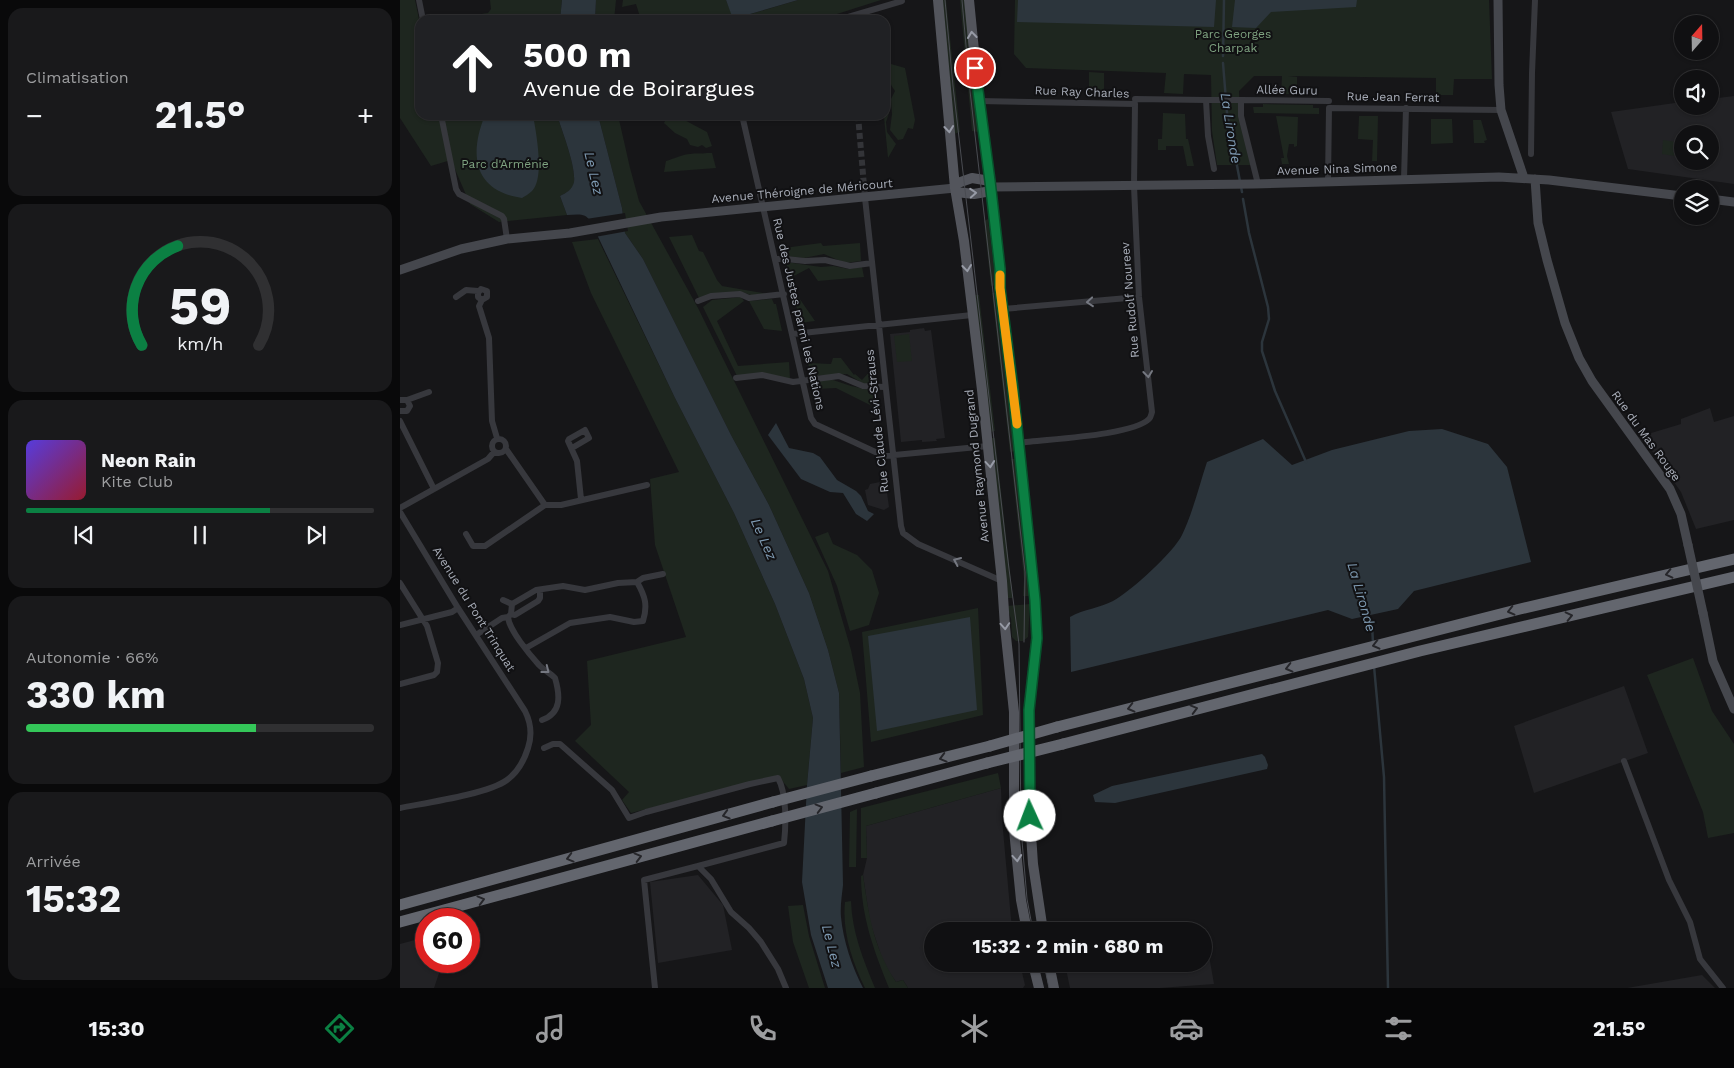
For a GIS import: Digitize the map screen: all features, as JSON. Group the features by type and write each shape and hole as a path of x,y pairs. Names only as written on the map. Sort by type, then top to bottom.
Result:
{"highway":[{"path":"400,905 773,802 1057,727 1417,635 1734,559"},
{"path":"400,922 987,763 1420,651 1734,577"}],"main road":[{"name":"Avenue Raymond Dugrand","path":"938,0 955,188 988,446 1002,581 1014,712 1014,830 1021,900 1025,922"},
{"path":"968,0 991,186 1000,269 1000,288 1004,309 1035,600 1037,638 1029,710 1029,794 1033,864 1042,922"},
{"path":"955,188 972,178 991,186"},
{"path":"955,188 974,194 991,186"},
{"path":"1035,972 1039,988"},
{"path":"1051,972 1054,988"}],"street":[{"path":"419,0 422,15"},
{"path":"1498,0 1501,110 1524,178"},
{"path":"1531,154 1535,0"},
{"path":"856,15 902,1"},
{"path":"1135,99 1241,100"},
{"path":"1206,100 1208,136 1214,169"},
{"name":"Allée Guru","path":"1256,184 1242,116 1241,100 1329,102"},
{"name":"Rue Ray Charles","path":"979,101 1135,104 1134,186"},
{"name":"Rue Jean Ferrat","path":"1328,181 1329,108 1501,110"},
{"path":"1404,179 1406,108"},
{"path":"442,120 456,190 459,194 502,216 507,239"},
{"name":"Rue des Justes parmi les Nations","path":"743,120 811,418 815,424 884,456 988,446"},
{"name":"Avenue Nina Simone","path":"991,186 1211,185 1498,177 1534,179 1674,195"},
{"name":"Rue du Mas Rouge","path":"1534,179 1538,223 1565,323 1575,350 1592,381 1670,489 1681,514 1713,661 1734,709"},
{"name":"Rue Rudolf Noureev","path":"1019,444 1087,436 1123,429 1143,423 1150,418 1152,412 1139,297 1134,186"},
{"name":"Avenue Théroigne de Méricourt","path":"400,270 461,248 507,239 570,233 651,218 955,188"},
{"name":"Rue Claude Lévi-Strauss","path":"865,198 884,387 899,516 903,533 918,544 1002,581"},
{"path":"1719,200 1734,202"},
{"path":"776,259 824,260 850,266 872,264"},
{"path":"456,296 466,290 486,292 487,297 482,300 479,306 489,338 492,421 497,438"},
{"path":"698,301 711,296 740,294 749,298 784,294"},
{"path":"1004,309 1139,297"},
{"path":"793,334 972,316"},
{"path":"736,378 762,375 793,382 839,376 864,386 884,387"},
{"path":"400,411 405,412 409,410 410,406 404,400 429,392"},
{"path":"400,421 434,489"},
{"path":"497,438 506,442 506,449 545,505"},
{"path":"494,452 491,446 497,438"},
{"path":"572,448 577,461 582,499"},
{"path":"494,452 501,453 506,449"},
{"path":"400,510 488,459 494,452"},
{"path":"466,534 473,546 485,546 545,505 561,505 647,485"},
{"name":"Avenue du Pont Trinquat","path":"400,510 458,608 528,718 530,730 530,743 522,763 508,779 495,786 475,792 400,808"},
{"path":"512,604 536,590 563,586 585,590 618,583 637,582 644,578 663,574"},
{"path":"400,582 427,626 438,663 438,668 434,675 400,684"},
{"path":"526,648 570,623 610,617 634,622 643,621 646,602 637,582"},
{"path":"476,635 502,618 516,615 538,601 540,590"},
{"path":"503,600 512,604"},
{"path":"512,604 508,622 540,667 555,678 558,689 558,708 548,718 542,720"},
{"path":"400,625 452,612 458,608"},
{"path":"544,748 552,744 560,744 612,790 630,818 740,786 778,778 783,787 786,830 784,843 644,880 655,988"},
{"path":"1624,761 1669,880 1690,922 1700,959 1723,988"},
{"path":"698,866 710,879 731,912 762,942 778,969 786,988"}],"shaded area":[{"path":"1734,96 1734,184 1719,182 1719,180 1706,180 1628,169 1611,112 1674,103 1674,115 1719,115 1719,98"},
{"path":"924,328 925,331 931,330 945,438 936,439 937,441 901,442 890,334 910,332 910,330"},
{"path":"1710,408 1714,422 1734,416 1734,520 1696,529 1681,492 1652,451 1638,437 1681,424 1681,419"},
{"path":"884,477 889,507 884,510 868,505 865,490 868,489 870,484 880,482 880,478"},
{"path":"1624,686 1648,753 1534,793 1514,726"},
{"path":"1001,788 1012,922 924,922 924,972 1022,972 1025,985 1023,988 908,988 903,980 896,982 884,964 870,922 863,875 867,858 866,826"},
{"path":"698,875 723,905 732,950 658,963 650,882"},
{"path":"415,940 415,973 439,973 434,988 400,988 400,944"},
{"path":"1067,972 1212,972 1214,984 1160,988 1070,988"},
{"path":"1702,975 1715,988 1627,988"}],"green space":[{"name":"Parc d'Arménie","path":"400,0 415,0 418,15 415,15 415,120 559,120 571,158 574,175 572,187 560,196 567,215 499,222 470,204 451,160 431,166 400,118"},
{"path":"490,0 562,0 560,15 475,15 488,13 491,9"},
{"path":"596,0 616,0 614,15 595,15"},
{"path":"623,0 726,0 732,15 639,15 636,4 622,7"},
{"path":"798,0 881,0 834,15 747,15"},
{"path":"941,0 946,0 960,132 954,134"},
{"path":"960,0 965,0 978,132 972,131"},
{"name":"Parc Georges Charpak","path":"1015,0 1489,0 1492,79 1454,79 1453,95 1436,95 1436,78 1288,76 1297,77 1297,94 1281,94 1282,76 1254,76 1239,91 1240,116 1251,165 1217,165 1212,131 1211,75 1184,74 1183,94 1164,93 1166,73 1026,68 1014,54"},
{"path":"891,64 905,68 915,120 913,129 908,128 903,139 898,140 890,130 891,99 895,91 890,82"},
{"path":"1089,72 1104,73 1104,92 1089,92"},
{"path":"1263,104 1313,105 1313,108 1319,108 1319,114 1254,113 1253,107 1263,107"},
{"path":"1163,113 1185,114 1186,139 1188,139 1194,166 1187,166 1183,146 1166,146 1166,150 1158,150 1158,139 1162,139"},
{"path":"1276,116 1298,117 1297,146 1294,147 1294,144 1289,144 1287,156 1289,164 1282,164 1281,158 1284,158"},
{"path":"1359,116 1378,116 1377,161 1372,161 1373,140 1358,139"},
{"path":"1431,119 1452,119 1453,143 1431,144"},
{"path":"599,120 619,120 639,201 698,308 828,571 851,650 860,693 864,767 841,773 839,693 828,650 809,593 769,505 731,435 643,259 625,233 622,208"},
{"path":"666,120 684,120 707,132 712,146 706,148 702,145 698,147 690,145 687,139 675,133 664,123"},
{"path":"884,120 887,120 887,132 896,144 888,158"},
{"path":"1473,120 1481,120 1487,140 1484,141 1485,143 1474,143"},
{"path":"1663,140 1674,142 1674,156 1662,154"},
{"path":"712,153 716,168 664,172 666,161 688,154"},
{"path":"988,219 996,285 991,286 984,221"},
{"path":"692,235 699,251 703,252 722,286 769,294 754,296 742,292 699,298 669,237"},
{"path":"598,239 675,398 734,513 775,604 804,679 813,718 807,785 789,789 780,778 772,777 631,813 622,800 629,792 575,741 591,725 587,661 686,637 655,545 650,479 679,472 591,293 572,242"},
{"path":"821,243 823,246 860,243 861,261 845,263 824,254 804,258 785,256 784,248"},
{"path":"786,262 849,269 862,267 864,277 818,281 809,268 790,278"},
{"path":"997,292 1015,451 1010,452 992,293"},
{"path":"794,295 797,295 815,321 800,323"},
{"path":"974,295 979,295 995,431 990,432"},
{"path":"741,297 744,301 717,321 738,366 789,362 790,379 737,376 703,307 712,300"},
{"path":"772,299 774,304 776,304 782,331 764,329 749,301"},
{"path":"909,334 912,361 897,362 894,336"},
{"path":"833,358 841,358 854,375 862,380 873,368 875,385 864,384 847,374 811,376 808,363 831,364"},
{"path":"830,379 875,391 876,403 871,402 870,405 836,388 816,389 814,382"},
{"path":"990,438 995,438 1013,598 1006,598"},
{"path":"1011,459 1016,459 1030,596 1023,596 1024,579"},
{"path":"828,532 833,544 857,555 872,570 879,593 869,625 850,631 837,586 815,537"},
{"path":"1030,604 1028,637 1023,641 1016,641 1012,637 1011,619 1007,606"},
{"path":"978,608 983,715 871,742 862,632"},
{"path":"1693,658 1712,711 1734,744 1734,833 1708,838 1703,812 1647,675"},
{"path":"998,773 1001,788 866,826 867,858 861,858 861,808"},
{"path":"857,809 856,867 849,867 850,812"},
{"path":"863,875 873,930 882,956 896,982 903,980 908,988 889,988 883,974 863,905 861,876"},
{"path":"851,901 856,935 875,988 865,988 849,946 844,913 845,902"},
{"path":"803,905 809,936 825,988 809,988 793,942 788,906"}],"water":[{"path":"562,0 596,0 595,15 560,15"},
{"path":"726,0 798,0 747,15 732,15"},
{"path":"1018,0 1216,0 1214,27 1017,22"},
{"path":"1235,0 1357,0 1356,7 1271,12 1256,28 1232,27"},
{"path":"483,120 534,120 539,166 536,185 532,191 522,198 506,194 493,188 485,179 479,168 477,157 480,129"},
{"name":"Le Lez","path":"559,120 599,120 622,208 625,233 643,259 731,435 769,505 809,593 828,650 839,693 843,885 841,917 849,953 863,988 828,988 811,935 802,882 807,785 813,718 804,679 775,604 734,513 675,398 591,222 583,215 567,215 560,196 572,187 574,182 571,158"},
{"path":"776,423 789,448 813,453 820,457 837,480 861,496 868,511 874,514 867,521 856,514 843,493 830,492 801,479 768,435"},
{"path":"1442,429 1488,444 1507,467 1531,562 1414,591 1398,609 1352,619 1328,610 1071,672 1070,617 1113,601 1121,596 1151,571 1170,551 1186,526 1207,462 1263,439 1292,465 1332,450 1409,431"},
{"path":"970,617 977,710 877,731 868,636"},
{"path":"1262,754 1268,765 1267,769 1115,803 1095,802 1093,795 1112,786"}],"pier":[{"path":"625,213 628,231 595,237 586,219"}],"waterway":[{"name":"La Lironde","path":"1223,56 1224,0"},
{"name":"La Lironde","path":"1223,63 1227,113 1242,192"},
{"name":"La Lironde","path":"1243,199 1249,233 1268,307 1269,319 1262,342 1262,351 1275,391 1306,462"},
{"name":"La Lironde","path":"1367,612 1372,625 1373,643"},
{"name":"La Lironde","path":"1374,666 1384,777 1388,988"}],"tunnel":[{"path":"858,120 865,198"}],"tram line":[{"path":"945,0 953,86 1019,644 1021,829 1027,899 1031,922"},
{"path":"962,0 970,91 1025,572 1024,642"},
{"path":"1046,972 1049,988"}],"slow traffic":[{"path":"1000,275 1017,424"}],"route":[{"path":"975,68 990,181 1000,269 1000,288 1004,309 1033,571 1037,638 1029,710 1030,816"}]}
